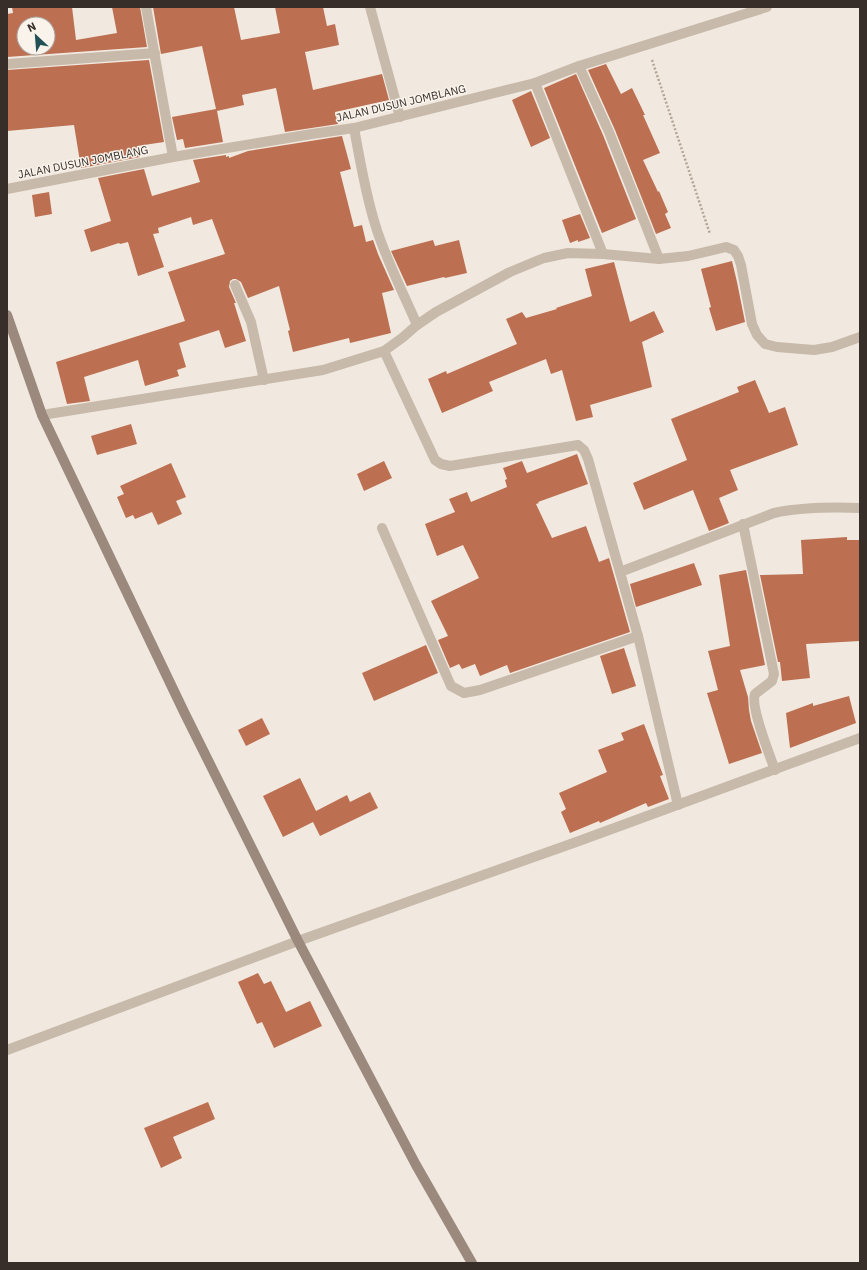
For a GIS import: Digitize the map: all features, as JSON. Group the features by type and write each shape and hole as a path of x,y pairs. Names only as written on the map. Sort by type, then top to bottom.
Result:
{"street":[{"path":"146,7 173,157"},
{"path":"370,7 400,117"},
{"name":"JALAN DUSUN JOMBLANG","path":"7,189 173,157 354,128 400,117 535,83 579,66 768,7"},
{"path":"7,64 155,53"},
{"path":"579,66 609,132 659,260"},
{"path":"535,83 603,254"},
{"path":"354,128 365,188 375,224 387,256 417,325"},
{"path":"42,415 323,370 384,350 436,312 510,272 544,258 568,253 603,254 659,260 688,256 726,247 734,250 738,256 752,324 757,336 765,344 814,350 832,348 860,337"},
{"path":"235,285 251,322 264,380"},
{"path":"7,315 42,415 188,719 298,941 416,1165 472,1263"},
{"path":"384,350 435,460 442,464 450,466 578,445 584,450 588,459 638,636 678,805"},
{"path":"620,572 743,524 786,510 812,508 860,508"},
{"path":"743,524 774,674 772,681 755,694 754,704 775,770"},
{"path":"382,528 450,686 464,693 480,690 638,636"},
{"path":"7,1050 298,941 775,770 860,738"}],"path":[{"path":"647,45 715,249"}],"building":[{"path":"12,7 72,7 76,40 117,33 112,7 140,7 147,47 56,54 56,16 16,16 16,56 21,56 7,57 7,14 13,13"},
{"path":"153,7 234,7 241,40 280,33 275,7 323,7 327,26 335,24 339,45 305,52 313,90 382,74 389,100 335,112 338,124 285,132 276,88 242,95 244,105 217,111 223,142 185,148 183,139 177,140 172,117 216,109 202,46 161,54"},
{"path":"149,60 164,142 137,146 140,157 81,168 74,125 7,131 7,70"},
{"path":"606,64 621,94 632,88 645,115 643,115 660,153 643,160 668,212 665,214 671,228 656,234 615,130 588,70"},
{"path":"576,74 603,135 636,219 602,233 544,88"},
{"path":"531,91 550,138 531,147 512,100"},
{"path":"342,136 351,169 340,172 354,227 362,225 366,242 373,240 394,290 382,293 391,333 350,343 349,338 293,352 288,331 290,330 279,286 248,298 241,282 233,279 230,281 229,287 236,303 234,303 246,341 225,348 219,330 179,343 186,367 177,370 179,376 145,386 138,360 84,377 90,401 67,404 56,362 185,321 168,272 225,254 212,219 193,225 191,217 158,228 159,233 153,234 164,267 138,276 128,242 119,243 91,252 84,230 111,221 98,178 144,169 152,196 200,182 193,160 226,155 226,157 229,156 229,158 248,151"},
{"path":"49,192 52,214 35,217 32,195"},
{"path":"580,214 590,238 570,243 562,220"},
{"path":"433,240 435,246 459,240 467,273 407,286 391,251"},
{"path":"732,261 745,322 716,331 709,308 711,307 701,269"},
{"path":"614,262 630,322 654,311 664,332 642,342 652,387 590,405 593,417 576,421 562,370 551,374 546,359 489,382 493,391 442,413 428,379 446,371 447,374 517,344 506,319 522,312 526,318 557,309 556,308 592,296 585,269"},
{"path":"755,380 769,413 785,407 798,445 730,470 738,490 719,498 729,523 709,531 693,490 644,510 633,483 687,460 671,419 739,392 737,387"},
{"path":"131,424 137,444 97,455 91,436"},
{"path":"577,454 588,484 536,504 552,538 586,526 599,562 609,558 630,632 510,673 507,665 480,676 475,664 462,669 459,664 450,668 438,640 448,636 431,601 479,578 463,545 437,556 425,524 455,512 449,499 467,492 471,502 507,487 505,480 507,479 503,468 522,461 527,473"},
{"path":"384,461 392,478 364,491 357,474"},
{"path":"171,463 186,497 176,501 182,514 158,525 152,512 135,519 133,515 126,518 117,497 124,494 120,486"},
{"path":"847,537 847,540 860,540 860,641 806,644 810,678 782,681 780,662 778,662 760,575 803,574 801,540"},
{"path":"694,563 702,585 636,607 630,584"},
{"path":"746,570 765,665 740,670 748,697 751,721 762,753 729,764 707,693 718,690 708,651 730,646 719,575"},
{"path":"426,645 438,673 374,701 362,673"},
{"path":"624,648 636,686 612,694 600,656"},
{"path":"849,696 856,723 790,748 786,713 813,703 813,706"},
{"path":"262,718 270,734 246,746 238,730"},
{"path":"644,724 663,775 660,776 669,799 648,807 646,803 600,823 599,821 570,833 561,812 566,809 559,793 607,772 598,750 624,740 621,733"},
{"path":"300,778 316,811 347,795 350,802 370,792 378,808 320,836 313,822 283,837 263,796"},
{"path":"258,973 264,984 271,981 286,1012 310,1001 322,1026 274,1048 262,1022 257,1024 238,982"},
{"path":"208,1102 215,1119 173,1137 182,1158 161,1168 144,1128"}]}
